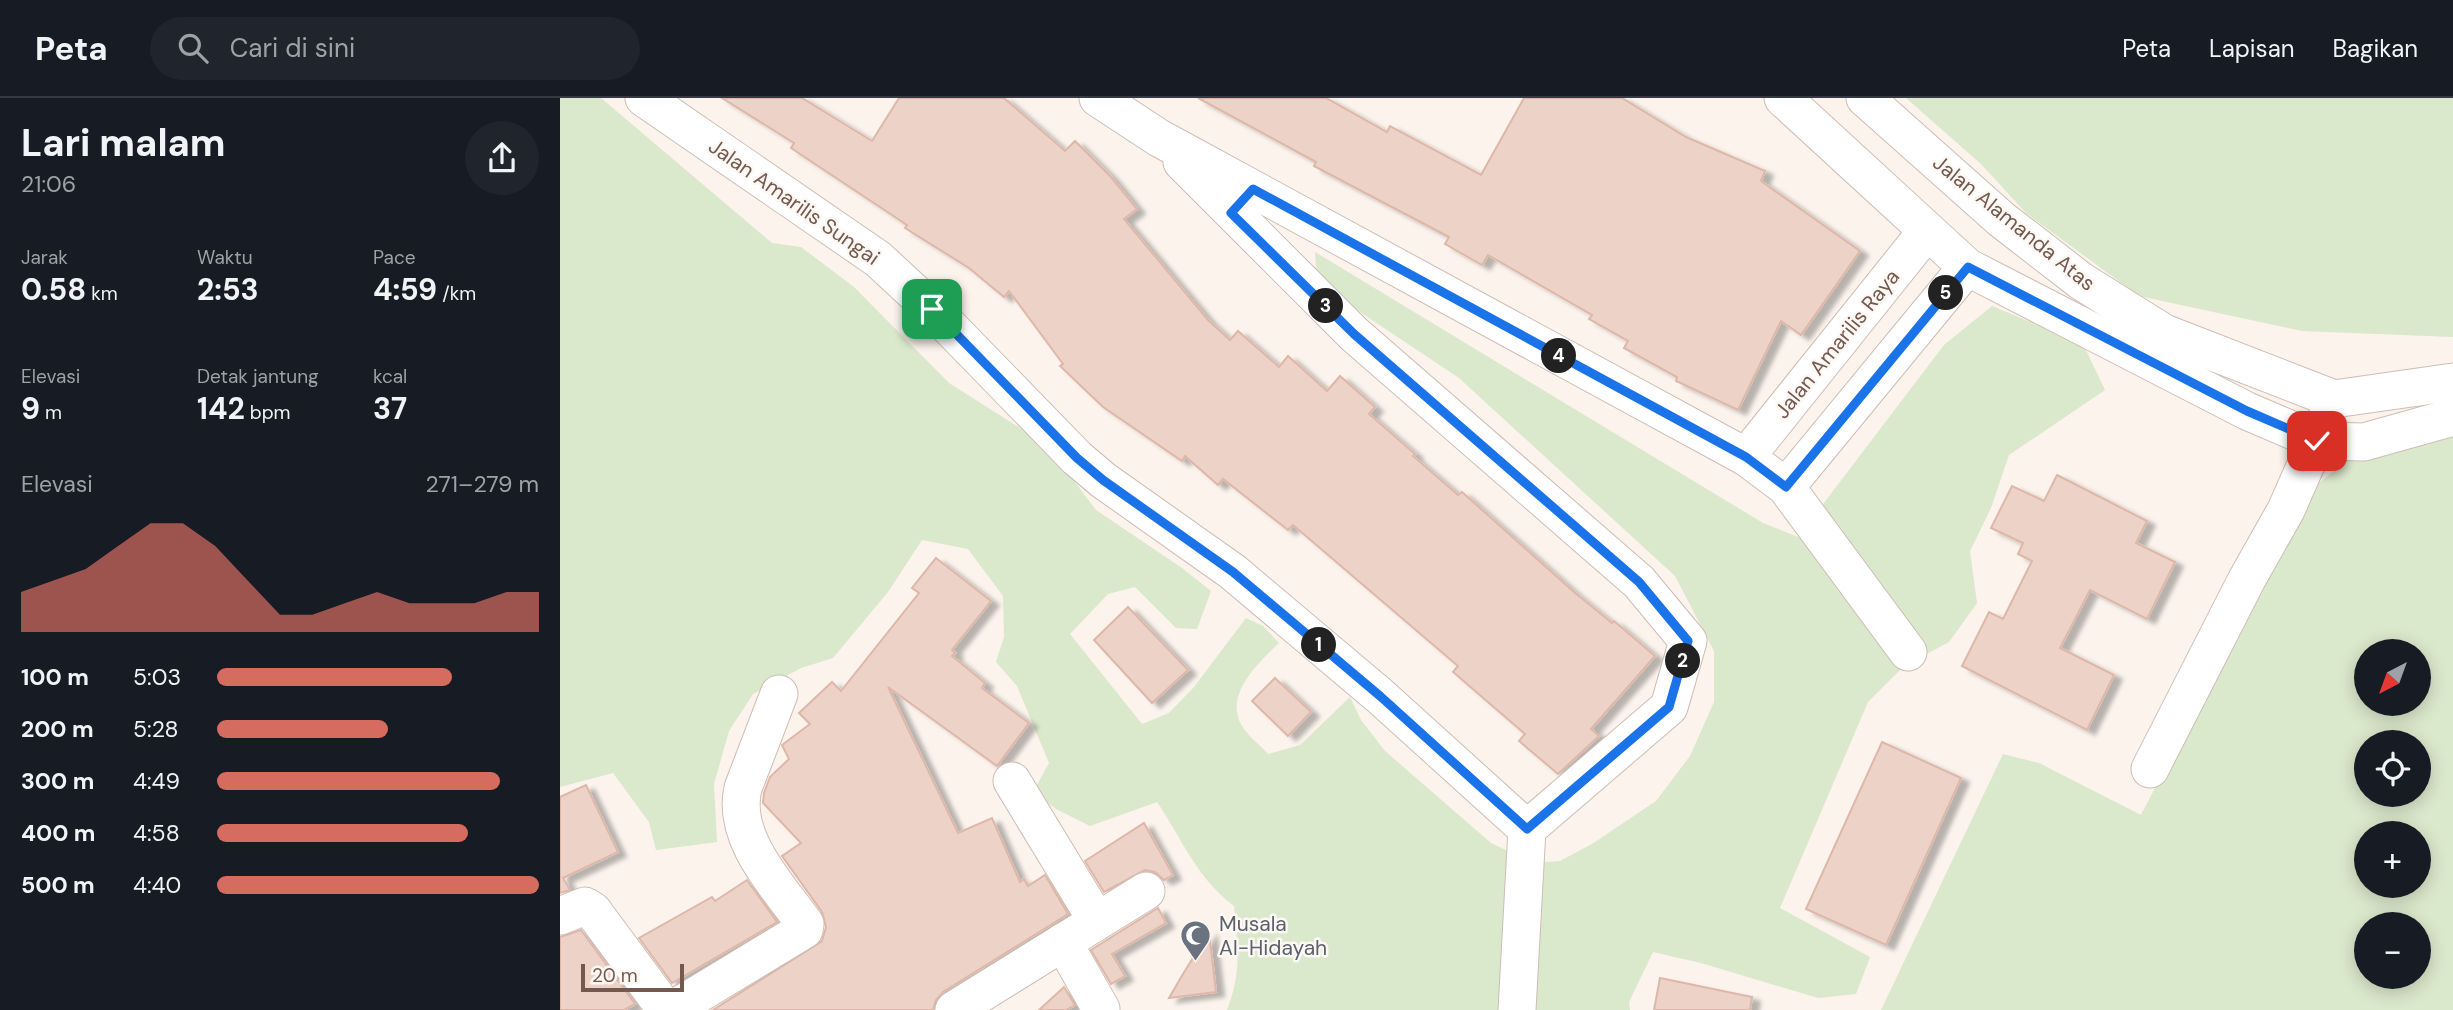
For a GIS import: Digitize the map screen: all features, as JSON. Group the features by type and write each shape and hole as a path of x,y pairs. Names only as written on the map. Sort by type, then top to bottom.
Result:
{"street":[{"name":"Jalan Amarilis Sungai","path":"644,98 878,259 932,309 1077,458 1103,480 1233,572 1380,696 1527,829"},
{"path":"1098,98 1159,138 1242,201 1746,457 1786,487 1908,652"},
{"name":"Jalan Alamanda Atas","path":"1783,98 1968,267 2247,411 2317,441 2364,442 2453,417"},
{"name":"Jalan Alamanda Atas","path":"1865,98 2001,219 2105,296 2164,333 2334,399 2453,382"},
{"path":"1242,201 1354,334 1639,582 1688,641 1669,707 1527,829 1517,1010"},
{"name":"Jalan Amarilis Raya","path":"1746,457 1927,231"},
{"path":"1786,487 1968,267"},
{"path":"1839,341 1881,372"},
{"path":"2150,769 2247,579 2286,510 2334,399"},
{"path":"672,1010 804,929 805,924 760,859 741,820 743,788 779,694"},
{"path":"1012,781 1097,921"},
{"path":"954,1010 1146,891"},
{"path":"560,916 585,906 593,911 666,1010"},
{"path":"1063,942 1101,1009"}],"green space":[{"path":"560,98 601,98 772,243 801,247 854,287 949,383 1031,435 1064,468 1096,510 1182,568 1211,591 1197,629 1176,628 1135,587 1108,594 1070,634 1142,724 1169,713 1194,687 1246,618 1263,626 1279,643 1253,669 1240,691 1237,703 1237,714 1242,726 1268,754 1300,745 1350,697 1361,720 1385,751 1491,843 1533,863 1560,861 1592,844 1656,801 1690,756 1714,702 1714,651 1675,576 1459,378 1363,314 1317,279 1315,252 1763,523 1798,537 1944,345 1992,306 2083,344 2105,390 2009,455 1991,508 1970,551 1977,603 1949,642 1904,666 1868,702 1780,908 1870,957 1856,994 1818,998 1701,963 1653,952 1629,1002 1630,1010 1227,1010 1237,971 1234,906 1199,870 1157,802 1090,826 1056,809 1033,792 1049,763 1017,686 996,662 1004,637 1003,596 968,549 922,540 888,592 833,658 801,668 753,694 729,731 714,784 717,842 656,850 649,822 613,773 560,787"},
{"path":"1906,98 2453,98 2453,337 2302,331 2139,296 2026,213 1981,164"},
{"path":"2453,434 2453,1010 1881,1010 2003,754 2039,763 2141,815 2248,609 2319,483 2346,461"}],"building":[{"path":"722,98 802,98 872,141 899,98 1004,98 1065,151 1075,141 1111,177 1137,209 1124,219 1208,320 1230,340 1238,331 1279,367 1288,356 1327,391 1340,376 1375,407 1369,414 1415,454 1413,456 1458,495 1462,492 1574,592 1655,656 1591,729 1599,736 1558,774 1519,741 1525,734 1453,672 1458,666 1293,525 1288,530 1223,479 1218,485 1185,456 1182,461 1103,407 1060,366 1063,364 1009,291 1004,297 969,268 905,228 907,225 791,148 794,143"},
{"path":"1198,98 1326,98 1387,132 1390,126 1481,175 1524,98 1622,98 1686,137 1765,171 1761,181 1860,251 1801,335 1781,321 1738,410 1676,381 1677,377 1624,348 1628,341 1589,319 1592,315 1488,255 1482,265 1445,244 1449,237 1314,166 1316,162"},
{"path":"2057,475 2147,521 2136,543 2175,562 2147,619 2090,590 2060,648 2114,675 2087,730 1962,666 1989,612 2003,619 2032,561 2018,554 2023,543 1991,528 2012,486 2044,501"},
{"path":"936,558 991,601 952,650 955,653 952,656 985,683 982,688 1029,723 997,766 888,687 958,833 992,818 1020,882 1024,879 1028,886 1045,875 1068,914 943,992 936,1000 933,1010 713,1010 822,941 826,927 822,912 782,856 801,843 763,803 764,793 770,777 789,759 782,745 810,724 799,713 832,682 841,691 919,593 912,588"},
{"path":"1128,607 1188,670 1152,703 1094,640"},
{"path":"1275,678 1311,712 1288,736 1252,701"},
{"path":"1882,742 1961,778 1886,945 1806,909"},
{"path":"586,785 618,852 563,878 570,890 560,893 560,797"},
{"path":"1144,823 1173,875 1164,880 1155,872 1145,870 1104,892 1085,861"},
{"path":"747,880 777,922 672,983 639,938 712,897 715,901"},
{"path":"1158,908 1166,923 1112,954 1125,976 1111,984 1091,950"},
{"path":"581,930 635,1004 624,1010 560,1010 560,937"},
{"name":"Musala Al-Hidayah","path":"1209,932 1216,992 1169,998 1183,974"},
{"path":"1660,978 1752,997 1750,1010 1654,1010"},
{"path":"1064,987 1075,1005 1066,1010 1039,1010"}],"place":[{"name":"Musala Al-Hidayah","path":"1196,963"}],"route":[{"path":"932,309 1077,458 1103,480 1233,572 1380,696 1527,829 1669,707 1688,641 1639,582 1354,334 1231,213 1253,189 1746,457 1786,487 1968,267 2247,411 2317,441"}]}
